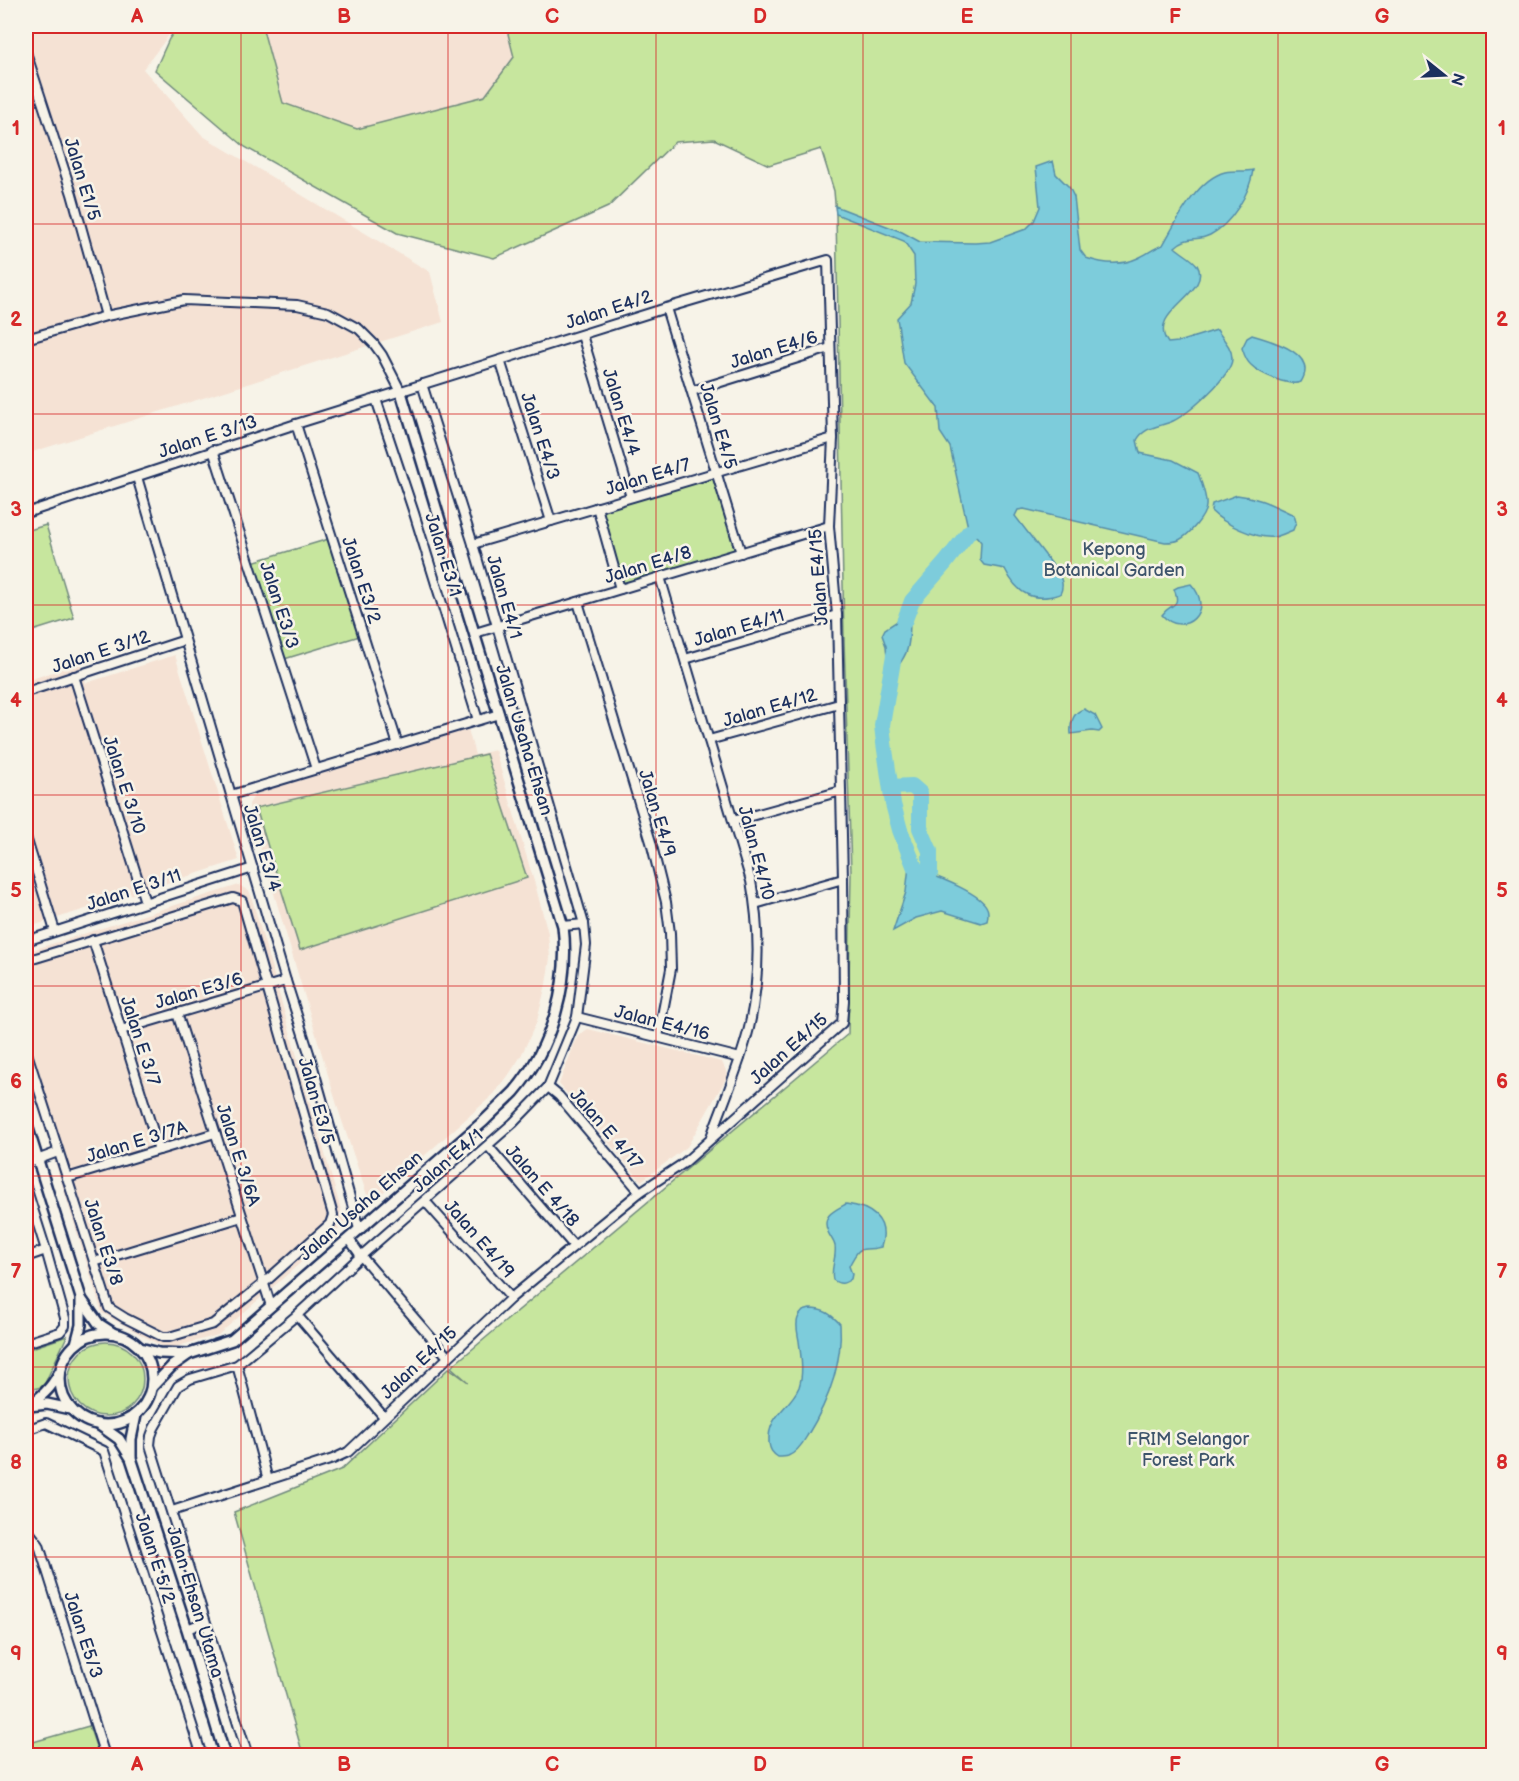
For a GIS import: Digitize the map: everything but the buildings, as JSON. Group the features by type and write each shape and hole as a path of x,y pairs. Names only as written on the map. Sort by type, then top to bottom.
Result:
{"street":[{"name":"Jalan E1/5","path":"26,52 72,194 106,315"},
{"name":"Jalan E4/2","path":"401,392 666,308 828,260"},
{"name":"Jalan E4/15","path":"172,1511 341,1456 511,1298 640,1192 684,1162 842,1023 844,1001 843,879 837,615 830,526 833,438 828,260"},
{"name":"Jalan Usaha Ehsan","path":"26,339 106,315 184,300 297,305 317,309 340,318 365,335 382,355 401,392 563,926 566,957 554,1014 544,1042 515,1090 484,1121 232,1340 189,1354 172,1366 152,1387"},
{"name":"Jalan E4/5","path":"666,308 741,553"},
{"name":"Jalan E4/4","path":"582,335 631,497"},
{"name":"Jalan E4/6","path":"692,391 830,348"},
{"name":"Jalan E4/3","path":"500,360 551,521"},
{"name":"Jalan E4/1","path":"237,1365 297,1315 513,1123 548,1087 577,1017 586,945 584,924 473,544 422,384"},
{"name":"Jalan E 3/13","path":"26,513 213,450 401,392"},
{"name":"Jalan E3/1","path":"376,399 478,720"},
{"name":"Jalan E3/2","path":"296,424 398,745"},
{"name":"Jalan E4/7","path":"473,544 833,438"},
{"name":"Jalan E3/3","path":"213,450 316,769"},
{"name":"Jalan E3/4","path":"137,477 309,1053 359,1229"},
{"path":"597,507 620,589"},
{"name":"Jalan E4/8","path":"475,633 830,526"},
{"name":"Jalan E4/10","path":"660,577 751,881 758,932 756,981 749,1027 710,1139"},
{"name":"Jalan E4/9","path":"578,602 651,842 666,902 671,969 658,1037"},
{"name":"Jalan E4/11","path":"685,659 837,615"},
{"name":"Jalan E 3/12","path":"26,692 185,640"},
{"name":"Jalan E 3/10","path":"74,676 145,902"},
{"name":"Jalan E4/12","path":"709,740 839,704"},
{"path":"231,795 499,714"},
{"path":"733,821 841,791"},
{"path":"26,837 55,931"},
{"name":"Jalan E 3/11","path":"26,941 252,868"},
{"path":"755,904 843,879"},
{"name":"Jalan E3/5","path":"93,940 233,898 242,901 333,1215 330,1224 264,1283"},
{"path":"563,926 584,924"},
{"path":"26,961 93,940"},
{"name":"Jalan E 3/7","path":"93,940 159,1150"},
{"name":"Jalan E3/6","path":"121,1030 286,981"},
{"name":"Jalan E 3/6A","path":"177,1013 271,1306"},
{"name":"Jalan E4/16","path":"577,1017 740,1058"},
{"name":"Jalan E3/8","path":"26,1050 109,1308 163,1337 169,1337 213,1324 264,1283"},
{"name":"Jalan E 4/17","path":"548,1087 559,1096 640,1192"},
{"path":"26,1122 81,1298 99,1324 128,1338 140,1348 151,1369 152,1387 136,1415 122,1423 98,1424 88,1421 70,1409 47,1404 26,1407"},
{"name":"Jalan E 3/7A","path":"67,1178 216,1133"},
{"name":"Jalan E 4/18","path":"488,1146 574,1246"},
{"path":"26,1164 58,1152"},
{"path":"26,1187 65,1318 60,1332 26,1343"},
{"name":"Jalan E4/19","path":"425,1201 511,1298"},
{"path":"94,1262 242,1217"},
{"path":"350,1239 361,1256 447,1356"},
{"path":"26,1257 46,1250"},
{"path":"26,1407 51,1387 63,1362 78,1342 81,1325 81,1298"},
{"path":"297,1315 384,1417"},
{"path":"72,1348 91,1335 114,1333"},
{"name":"Jalan Usaha Ehsan","path":"140,1348 159,1353 189,1354"},
{"path":"248,1755 150,1445 154,1428 178,1386 190,1379 237,1365 268,1480"},
{"path":"60,1371 62,1392 70,1409"},
{"name":"Jalan Ehsan Utama","path":"131,1458 131,1440 136,1415"},
{"name":"Jalan E 5/2","path":"26,1429 46,1423 105,1451 202,1755"},
{"name":"Jalan Ehsan Utama","path":"98,1424 119,1439 131,1458 225,1755"},
{"name":"Jalan E5/3","path":"26,1528 39,1545 105,1755"},
{"path":"187,1629 206,1622"}],"shaded area":[{"path":"26,26 176,26 143,69 203,136 430,272 443,322 26,454"},
{"path":"262,26 506,26 514,57 485,96 357,129 282,103"},
{"path":"175,655 239,860 26,928 26,681 80,663 86,683"},
{"path":"468,729 475,755 495,750 548,933 550,958 546,984 537,1021 521,1056 494,1094 370,1204 340,1115 249,804 255,794"},
{"path":"239,885 250,892 345,1224 218,1335 167,1349 102,1313 26,1068 26,952"},
{"path":"588,1029 722,1062 728,1075 687,1147 641,1181 559,1084 578,1035"}],"green space":[{"path":"178,26 262,26 283,103 357,129 485,96 514,57 506,26 1493,26 1493,1755 303,1755 234,1512 342,1469 449,1368 468,1382 451,1367 848,1034 851,873 836,214 834,191 821,149 769,165 714,139 675,142 608,207 494,258 397,233 245,147 155,70 169,39"},
{"path":"716,472 741,553 620,589 597,507"},
{"path":"46,525 74,618 26,633 26,531"},
{"path":"332,538 363,635 281,660 249,563"},
{"path":"486,754 527,878 300,950 256,808"},
{"path":"67,1336 45,1383 41,1387 26,1391 26,1350"},
{"path":"106,1342 120,1345 132,1353 140,1365 143,1379 140,1393 132,1405 120,1413 106,1416 92,1413 80,1405 72,1393 69,1379 72,1365 80,1353 92,1345"},
{"path":"89,1726 99,1755 26,1755 26,1744"}],"water":[{"path":"1053,161 1056,174 1069,187 1074,197 1080,250 1086,258 1112,263 1132,261 1163,245 1188,202 1205,183 1215,176 1225,172 1253,170 1244,198 1225,224 1210,235 1184,241 1175,247 1195,262 1200,275 1189,294 1165,321 1163,332 1168,343 1217,330 1230,350 1232,358 1230,365 1218,384 1189,411 1173,421 1148,429 1137,440 1140,453 1173,460 1198,473 1206,503 1203,515 1183,538 1165,542 1024,509 1018,510 1015,516 1058,572 1061,580 1060,594 1050,597 1034,597 1015,585 1005,569 984,565 980,560 981,542 969,532 950,447 940,432 938,408 904,363 897,318 911,303 915,284 914,256 904,241 836,214 835,206 902,232 920,242 990,242 1026,229 1034,221 1040,207 1036,167"},
{"path":"1252,335 1281,345 1299,356 1304,363 1305,372 1301,382 1289,383 1255,369 1245,357 1242,348 1247,338"},
{"path":"1237,495 1259,500 1294,515 1296,522 1293,530 1274,537 1258,536 1232,525 1211,511 1212,504"},
{"path":"1191,584 1198,594 1200,604 1198,612 1194,619 1187,623 1170,622 1162,615 1176,602 1174,589"},
{"path":"912,601 907,650 891,676 882,635 885,629 896,622"},
{"path":"1084,709 1095,715 1102,729 1099,732 1071,734 1073,718"},
{"path":"909,866 952,883 974,895 987,908 987,921 981,923 942,911 916,918 893,931 906,892"},
{"path":"846,1204 863,1208 876,1216 883,1229 883,1237 881,1247 862,1249 856,1253 849,1266 851,1279 840,1283 833,1280 835,1246 826,1222 833,1212"},
{"path":"810,1309 827,1313 840,1324 836,1368 821,1410 803,1442 791,1455 778,1457 770,1448 769,1433 775,1419 799,1387 802,1364 797,1321 803,1311"}],"waterway":[{"path":"904,622 912,601 969,532"},
{"path":"894,655 882,725 893,804 900,830 915,868"},
{"path":"891,787 912,786 920,793 920,828 930,851 930,874"}],"park label":[{"name":"Kepong Botanical Garden","path":"1114,559"},
{"name":"FRIM Selangor Forest Park","path":"1188,1449"}]}
